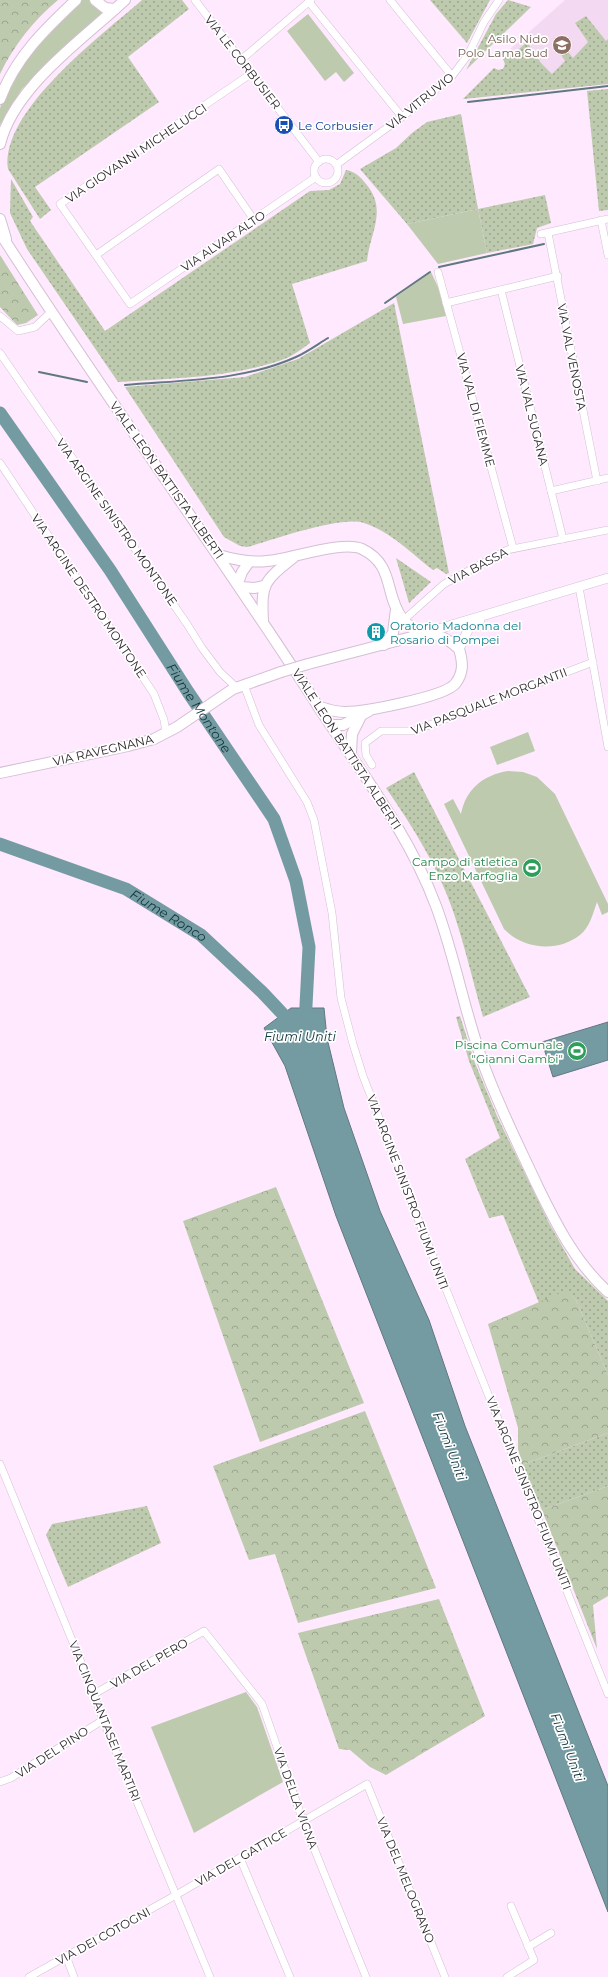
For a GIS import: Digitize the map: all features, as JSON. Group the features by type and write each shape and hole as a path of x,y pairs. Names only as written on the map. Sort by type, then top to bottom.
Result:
{"main road":[{"path":"0,99 6,82 29,48 76,0"},
{"path":"95,0 98,5 105,8 115,9"},
{"path":"0,144 10,118 21,100 39,78 125,0"},
{"name":"VIALE LEON BATTISTA ALBERTI","path":"0,219 8,245"},
{"name":"VIALE LEON BATTISTA ALBERTI","path":"0,233 85,363 219,555 402,833 426,879 447,939 463,1001 482,1060 502,1110 559,1230 595,1281 608,1292"},
{"path":"219,555 249,562 293,558 338,546 349,546 361,549 371,555 385,571 396,609 407,624 423,634 439,635 459,649 463,665 460,676 455,684 448,690 370,709 345,712 318,706"},
{"path":"263,622 262,600 264,586 278,570 293,558"},
{"path":"249,562 242,572 239,585 254,588 264,586"},
{"path":"384,645 393,633 396,609"},
{"name":"VIA RAVEGNANA","path":"0,773 128,746 154,739 177,727 238,687 308,664 423,634"},
{"path":"331,725 343,725 362,716 370,709"},
{"path":"331,725 345,712"},
{"path":"351,755 352,734 362,716"}],"street":[{"name":"VIA LE CORBUSIER","path":"195,0 242,59 319,162"},
{"path":"390,0 452,76"},
{"name":"VIA VITRUVIO","path":"336,165 402,117 452,76 468,55 484,22 499,0"},
{"path":"242,59 310,1 402,117"},
{"name":"VIA GIOVANNI MICHELUCCI","path":"130,304 60,204 252,73"},
{"path":"328,160 336,165 338,172 332,181 325,183 316,177 315,171 319,162 328,160"},
{"path":"96,255 219,169 254,220"},
{"name":"VIA ALVAR ALTO","path":"130,304 316,177"},
{"path":"604,219 608,255"},
{"name":"VIA VAL VENOSTA","path":"597,480 558,284 558,276 544,233 604,219"},
{"name":"VIA VAL DI FIEMME","path":"438,272 513,548"},
{"path":"446,304 558,276"},
{"name":"VIA VAL SUGANA","path":"501,290 563,539"},
{"path":"0,316 18,331 35,327 52,311"},
{"name":"VIA ARGINE SINISTRO MONTONE","path":"0,353 188,624 202,648 220,672 238,687"},
{"name":"VIA ARGINE DESTRO MONTONE","path":"0,463 154,694 164,720 166,733"},
{"path":"551,491 608,478"},
{"name":"VIA BASSA","path":"407,617 444,584 513,548 608,530"},
{"name":"VIA RAVEGNANA","path":"423,634 490,615 608,578"},
{"path":"579,587 608,748"},
{"path":"459,649 469,628 490,615"},
{"name":"VIA PASQUALE MORGANTII","path":"372,765 366,755 364,743 381,731 414,731 593,662"},
{"name":"VIA ARGINE SINISTRO FIUMI UNITI","path":"238,687 307,802 314,820 332,914 341,998 363,1076 416,1214 608,1694"},
{"name":"VIA CINQUANTASEI MARTIRI","path":"0,1464 94,1694 103,1720 210,1977"},
{"name":"VIA DEL PERO","path":"94,1694 204,1631"},
{"name":"VIA DELLA VIGNA","path":"204,1631 262,1704 303,1821 366,1977"},
{"name":"VIA DEL PINO","path":"0,1782 11,1778 103,1720"},
{"name":"VIA DEL GATTICE","path":"176,1895 367,1784"},
{"name":"VIA DEL MELOGRANO","path":"367,1784 445,1977"},
{"path":"240,1858 290,1977"},
{"name":"VIA DEI COTOGNI","path":"30,1977 176,1895"},
{"path":"507,1977 534,1960 511,1906"},
{"path":"528,1947 551,1933"},
{"path":"66,1956 74,1977"}],"shaded area":[{"name":"Asilo Nido Polo Lama Sud","path":"565,0 608,0 608,84 463,99 494,68 498,70 503,69 505,64 503,59 509,54 507,52"}],"green space":[{"path":"0,0 58,0 32,25 11,53 0,74"},
{"path":"82,0 90,0 95,7 105,12 22,89 0,125 0,109 4,95 21,65 46,36"},
{"path":"142,0 182,0 189,9 128,57 159,102 35,187 51,210 40,219 8,169 10,147 20,123 36,99 57,76 103,33"},
{"path":"430,0 490,0 467,43"},
{"path":"508,0 531,7 466,70 496,14"},
{"path":"308,14 354,73 344,82 336,72 325,81 287,31"},
{"path":"586,16 606,41 608,39 608,84 463,99 494,68 498,70 503,69 505,64 503,59 509,54 511,56 527,42 541,63 552,74 565,61 560,53 565,48 573,58 588,42 575,23"},
{"path":"608,89 608,210 599,211 587,91"},
{"path":"461,114 478,209 407,224 360,169 396,148 412,133 427,122"},
{"path":"346,170 355,173 362,179 376,203 376,221 367,261 292,284 310,343 296,353 267,365 246,370 204,376 118,382 27,249 10,213 11,179 33,217 30,221 105,331 310,191 329,190 340,184"},
{"path":"545,195 551,223 537,228 533,244 487,253 478,209"},
{"path":"478,209 487,253 438,264 407,224"},
{"path":"0,255 38,315 26,323 17,325 0,307"},
{"path":"431,272 438,287 446,316 403,324 396,297"},
{"path":"394,303 449,573 446,574 437,568 433,570 383,531 364,523 353,521 340,522 307,529 247,547 240,546 224,537 125,387 245,377 298,359"},
{"path":"396,558 431,582 409,603"},
{"path":"528,732 535,751 497,765 490,747"},
{"path":"508,771 523,772 537,777 555,794 608,904 608,912 602,915 597,902 591,920 586,928 580,935 571,941 551,946 540,946 521,941 504,929 444,804 453,799 461,814 463,805 471,790 483,780"},
{"path":"414,772 530,997 483,1017 461,937 447,895 424,848 406,817 386,788"},
{"path":"460,1016 475,1063 497,1116 549,1223 575,1269 608,1301 608,1375 576,1300 567,1291 539,1303 503,1215 489,1218 465,1159 500,1138 469,1061 456,1017"},
{"path":"276,1187 364,1403 260,1442 183,1221"},
{"path":"567,1290 576,1300 608,1375 608,1433 522,1465 518,1449 518,1428 488,1324"},
{"path":"365,1411 436,1588 298,1623 275,1554 249,1560 213,1466"},
{"path":"608,1433 608,1486 542,1510 522,1465"},
{"path":"608,1486 608,1596 593,1605 597,1649 542,1510"},
{"path":"147,1506 161,1543 68,1587 46,1535 52,1524"},
{"path":"439,1599 485,1716 386,1775 370,1767 350,1750 339,1749 298,1633"},
{"path":"246,1692 257,1707 283,1782 194,1833 151,1727"}],"water":[{"name":"Fiumi Uniti","path":"291,1008 324,1008 327,1038 344,1108 380,1211 429,1320 465,1426 608,1786 608,1912 336,1216 285,1066 264,1028"},
{"name":"Piscina Comunale \"Gianni Gambi\"","path":"608,1022 608,1060 553,1077 542,1042"}],"waterway":[{"path":"468,102 608,86"},
{"path":"439,267 544,244"},
{"path":"385,303 430,272"},
{"path":"125,385 212,378 255,371 296,357 328,338"},
{"path":"39,372 87,382"},
{"name":"Fiume Montone","path":"0,413 110,570 188,692 274,819 296,881 309,947 305,1025"},
{"name":"Fiume Ronco","path":"0,844 126,889 201,935 262,992 294,1026"}],"place":[{"name":"Asilo Nido Polo Lama Sud","path":"562,45"},
{"name":"Le Corbusier","path":"284,125"},
{"name":"Oratorio Madonna del Rosario di Pompei","path":"376,632"},
{"name":"Campo di atletica Enzo Marfoglia","path":"532,868"},
{"name":"Piscina Comunale \"Gianni Gambi\"","path":"577,1051"}]}
